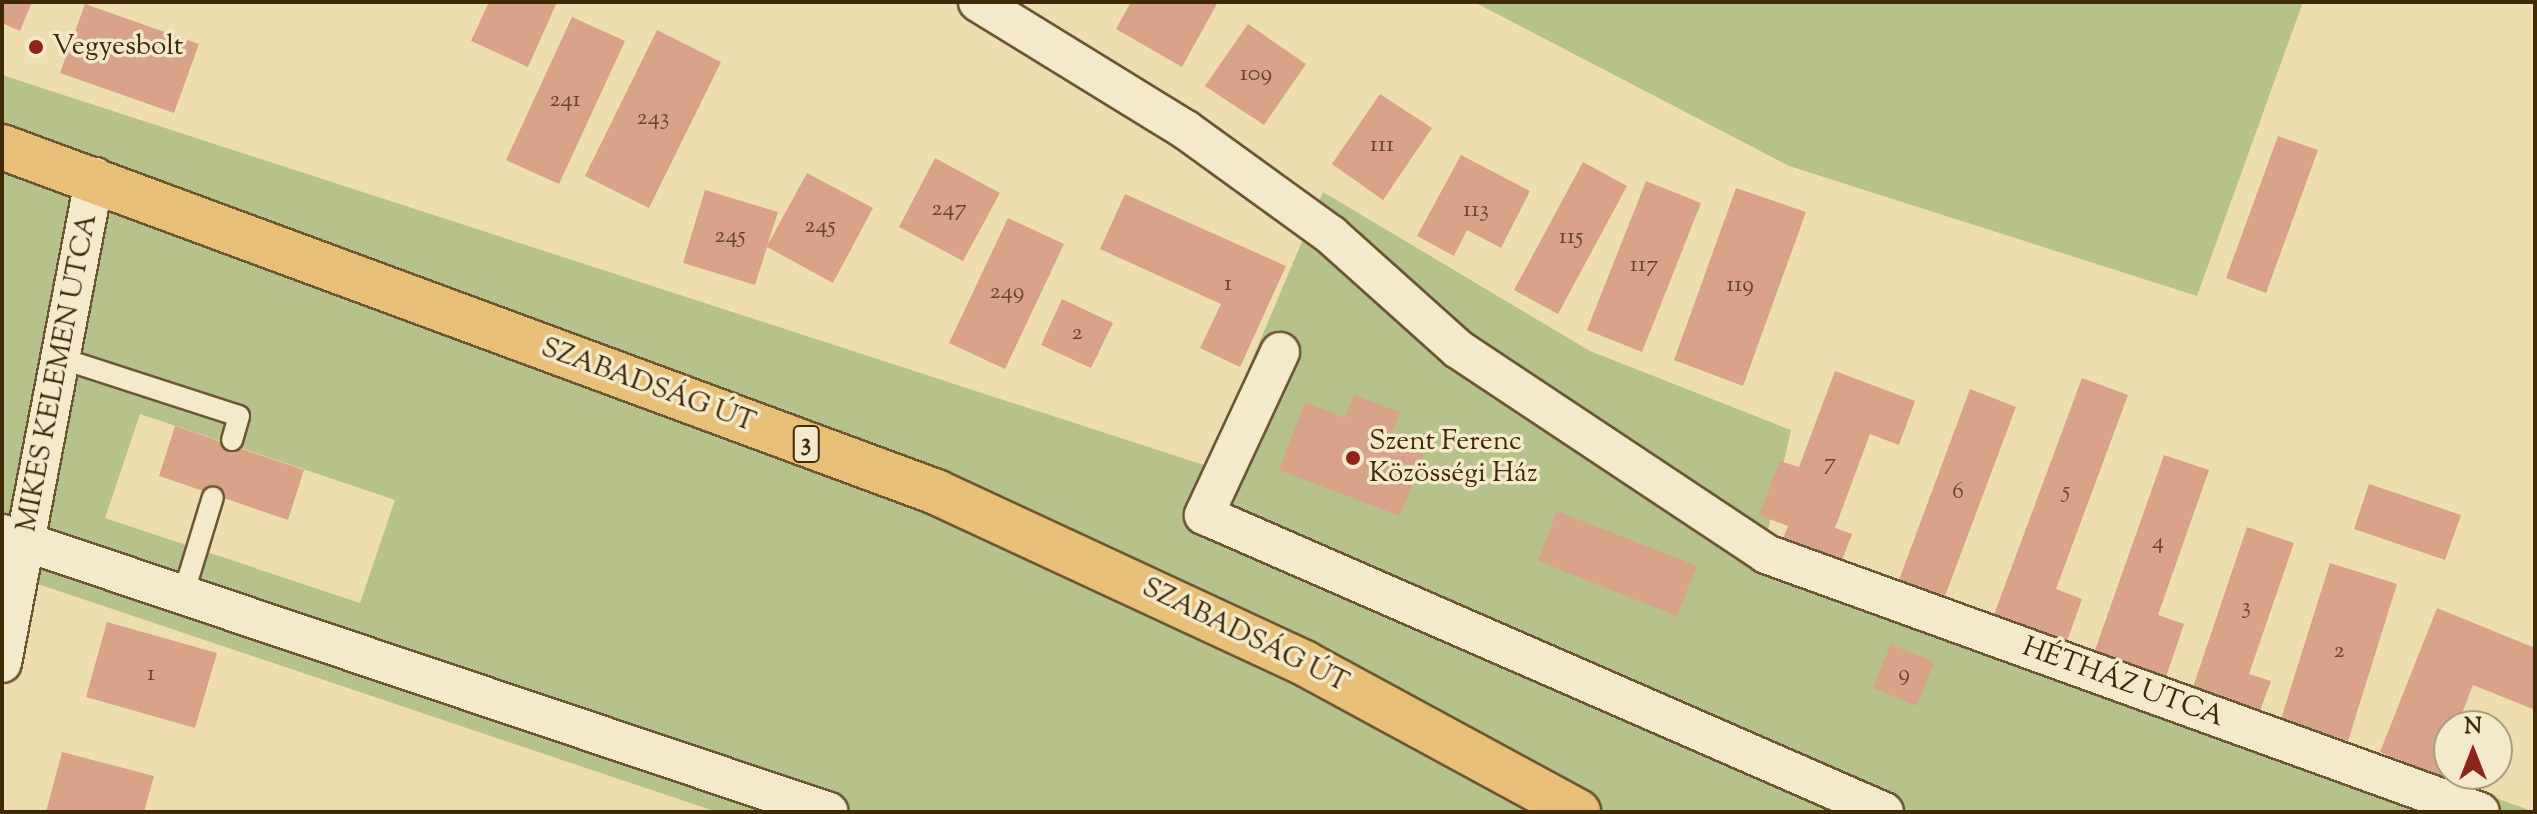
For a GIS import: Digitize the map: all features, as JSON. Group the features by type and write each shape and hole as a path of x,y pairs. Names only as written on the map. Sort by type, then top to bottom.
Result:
{"main road":[{"name":"SZABADSÁG ÚT","path":"2,147 95,177 936,492 1317,670 1578,812"}],"street":[{"name":"HÉTHÁZ UTCA","path":"978,2 1186,130 1331,235 1395,297 1469,357 1766,554 2480,812"},
{"name":"MIKES KELEMEN UTCA","path":"2,663 14,538 60,358 95,177"},
{"path":"1280,352 1204,515 1884,812"},
{"path":"14,538 829,812"}],"lane":[{"path":"60,358 239,416 232,440"},
{"path":"183,595 213,497"}],"green space":[{"path":"1474,2 2303,2 2197,296 1789,166"},
{"path":"2,75 1207,466 1323,192 1590,351 1791,430 1766,539 2433,776 2433,790 2473,790 2535,812 717,812 2,572","holes":["140,414 395,500 360,603 105,518"]}],"building":[{"path":"2,2 32,2 20,31 2,23"},
{"path":"489,2 557,2 528,67 471,41"},
{"path":"1131,2 1218,2 1182,67 1116,29"},
{"path":"85,4 199,44 174,113 60,73"},
{"path":"572,17 625,41 559,184 506,160"},
{"path":"1248,24 1306,64 1264,125 1205,86"},
{"path":"657,30 721,62 649,208 585,176"},
{"path":"1380,94 1432,128 1383,200 1332,164"},
{"path":"2278,136 2318,150 2266,293 2226,278"},
{"path":"1461,155 1530,191 1501,248 1467,230 1454,256 1417,236"},
{"path":"935,158 1000,193 963,261 899,227"},
{"path":"1583,162 1627,186 1558,314 1514,290"},
{"path":"807,173 873,208 833,283 767,247 755,285 683,263 705,190 778,212 767,246"},
{"path":"1646,181 1701,203 1642,352 1587,330"},
{"path":"1736,188 1806,212 1743,386 1674,360"},
{"path":"1125,194 1286,266 1240,367 1200,348 1221,304 1100,249"},
{"path":"1008,218 1064,244 1005,369 949,343"},
{"path":"1062,299 1113,323 1091,368 1041,345"},
{"path":"1835,371 1915,401 1899,445 1870,434 1835,528 1852,534 1841,563 1782,541 1788,526 1759,515 1780,461 1799,467"},
{"path":"2082,378 2128,395 2056,589 2082,599 2065,647 1992,620"},
{"path":"1970,389 2016,407 1945,596 1899,580"},
{"name":"Szent Ferenc Közösségi Ház","path":"1354,395 1400,412 1392,432 1427,445 1400,516 1279,470 1305,402 1345,418"},
{"path":"175,426 304,470 288,520 159,476"},
{"path":"2164,455 2209,470 2158,615 2184,624 2166,677 2094,653"},
{"path":"2369,484 2461,515 2445,560 2354,529"},
{"path":"1557,511 1697,566 1677,616 1538,561"},
{"path":"2247,527 2294,543 2249,674 2271,681 2258,716 2191,693"},
{"path":"2330,563 2397,584 2348,741 2281,719"},
{"path":"2437,608 2535,648 2535,710 2473,685 2463,710 2433,710 2433,774 2380,752"},
{"path":"107,622 217,653 195,728 86,697"},
{"path":"1891,644 1934,662 1917,706 1873,688"},
{"path":"62,752 154,776 144,812 46,812"}],"place":[{"name":"Vegyesbolt","path":"36,47"},
{"name":"Szent Ferenc Közösségi Ház","path":"1353,458"}]}
